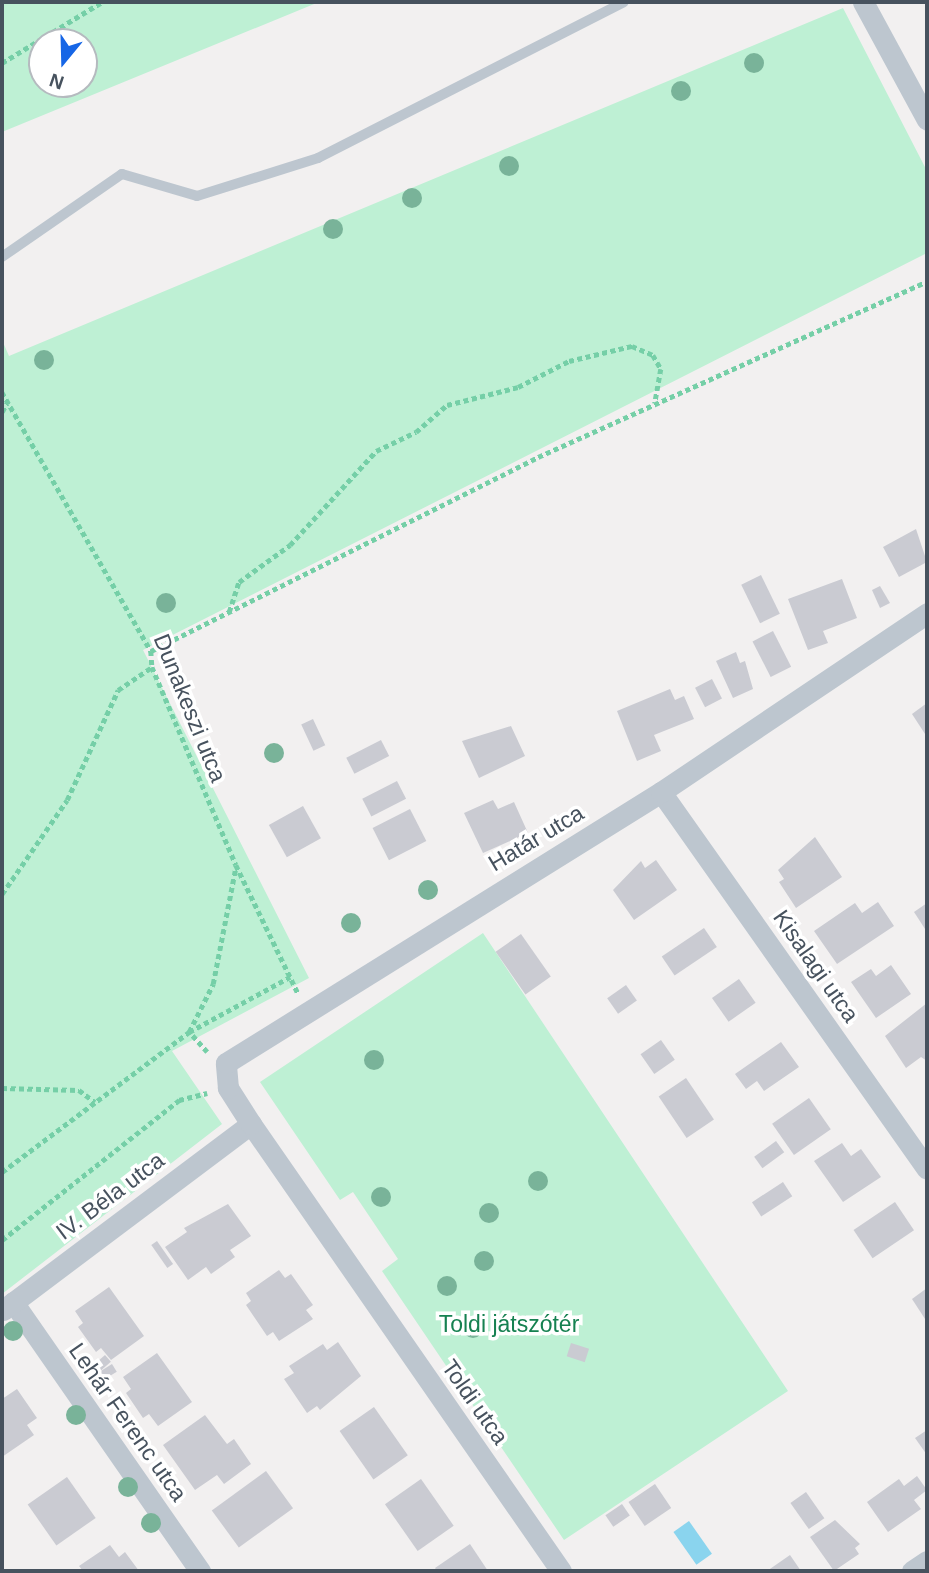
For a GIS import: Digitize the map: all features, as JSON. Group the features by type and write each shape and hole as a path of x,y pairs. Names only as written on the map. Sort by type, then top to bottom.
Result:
{"street":[{"path":"863,2 927,120"},
{"name":"Határ utca","path":"228,1087 226,1063 232,1055 662,792 927,613"},
{"name":"Kisalagi utca","path":"662,792 927,1169"},
{"path":"228,1087 251,1124"},
{"name":"IV. Béla utca","path":"7,1307 251,1124"},
{"name":"Toldi utca","path":"251,1124 561,1571"},
{"name":"Lehár Ferenc utca","path":"7,1307 200,1571"},
{"path":"912,1571 927,1561"}],"lane":[{"path":"2,257 122,174 197,196 318,158 624,2"}],"path":[{"path":"2,63 102,2"},
{"path":"151,651 655,404 927,281"},
{"path":"228,612 240,582 290,545 376,451 416,432 447,405 518,387 569,361 632,346 653,355 661,369 655,404"},
{"name":"Dunakeszi utca","path":"2,392 151,651 152,667 236,865 306,1010"},
{"path":"2,412 7,403"},
{"path":"2,894 67,800 118,690 152,667"},
{"path":"189,1032 214,984 236,865"},
{"path":"2,1172 189,1032 290,977"},
{"path":"2,1240 179,1101 228,1087"},
{"path":"2,1088 79,1090 95,1102"}],"green space":[{"path":"2,2 319,2 98,93 98,28 28,28 28,98 85,98 2,132"},
{"path":"843,8 927,171 927,253 143,650 309,978 172,1051 222,1124 2,1294 2,340 9,356"},
{"name":"Toldi játszótér","path":"483,933 788,1391 564,1540 382,1271 398,1259 353,1192 340,1200 260,1082"}],"water":[{"path":"689,1521 712,1554 696,1565 673,1532"}],"building":[{"path":"916,529 927,562 899,577 883,547"},
{"path":"761,575 780,614 760,623 741,585"},
{"path":"842,579 857,618 823,631 828,643 808,650 788,599"},
{"path":"880,586 890,603 880,608 872,590"},
{"path":"773,631 791,667 771,677 753,641"},
{"path":"736,652 740,663 745,661 753,689 733,698 716,661"},
{"path":"712,679 722,699 705,707 695,688"},
{"path":"670,689 675,700 684,696 694,719 654,735 661,751 637,761 617,711"},
{"path":"927,703 927,737 912,714"},
{"path":"313,719 325,745 313,751 301,724"},
{"path":"511,726 525,756 479,778 462,741"},
{"path":"381,740 389,756 354,774 346,758"},
{"path":"397,781 406,799 371,817 362,799"},
{"path":"493,800 498,809 514,802 528,833 483,853 464,813"},
{"path":"303,806 321,838 287,857 269,825"},
{"path":"410,809 426,841 389,860 373,828"},
{"path":"815,837 842,877 796,908 779,882 784,879 778,870"},
{"path":"656,860 677,890 634,920 613,890 641,861 645,868"},
{"path":"878,902 894,926 837,964 814,931 855,903 862,913"},
{"path":"927,903 927,932 914,912"},
{"path":"704,928 717,947 675,976 662,957"},
{"path":"521,934 551,977 525,994 496,952"},
{"path":"891,965 911,994 876,1018 851,982 871,969 876,976"},
{"path":"739,979 756,1003 729,1022 712,998"},
{"path":"626,985 637,1001 618,1014 607,998"},
{"path":"927,1003 927,1061 921,1057 906,1068 885,1036"},
{"path":"661,1040 675,1060 654,1074 641,1054"},
{"path":"781,1042 799,1067 764,1091 757,1081 746,1089 735,1074"},
{"path":"686,1078 714,1119 687,1138 659,1096"},
{"path":"809,1098 831,1129 794,1155 772,1124"},
{"path":"776,1141 784,1152 762,1168 754,1157"},
{"path":"842,1143 851,1156 861,1149 881,1177 843,1202 814,1161"},
{"path":"783,1182 792,1196 761,1216 752,1202"},
{"path":"895,1202 914,1230 873,1258 854,1230"},
{"path":"228,1204 251,1236 230,1250 235,1257 211,1274 206,1267 188,1280 165,1247 187,1232 184,1228"},
{"path":"157,1241 173,1264 167,1268 151,1245"},
{"path":"279,1270 285,1278 291,1274 313,1305 306,1310 313,1319 279,1341 273,1332 267,1336 246,1305 251,1301 246,1293"},
{"path":"109,1287 144,1336 111,1360 101,1348 96,1352 78,1327 83,1323 75,1311"},
{"path":"927,1288 927,1322 912,1299"},
{"path":"338,1342 361,1376 320,1410 317,1406 307,1413 284,1379 294,1373 289,1366 323,1344 327,1350"},
{"path":"571,1343 589,1349 585,1362 567,1356"},
{"path":"157,1353 192,1402 158,1426 149,1414 143,1418 126,1393 131,1389 123,1377"},
{"path":"105,1355 111,1362 99,1372 93,1365"},
{"path":"112,1364 117,1372 103,1380 98,1372"},
{"path":"17,1389 37,1418 27,1425 34,1435 2,1457 2,1399"},
{"path":"374,1407 408,1455 373,1479 340,1431"},
{"path":"205,1415 227,1444 234,1439 251,1464 224,1484 217,1475 195,1490 163,1445"},
{"path":"927,1430 927,1455 915,1438"},
{"path":"266,1471 293,1508 239,1548 212,1510"},
{"path":"917,1476 927,1490 914,1500 921,1509 888,1532 867,1502 899,1479 904,1486"},
{"path":"67,1477 96,1518 56,1545 28,1505"},
{"path":"421,1479 454,1526 418,1551 385,1504"},
{"path":"655,1484 671,1508 645,1526 628,1502"},
{"path":"806,1492 824,1518 809,1529 790,1503"},
{"path":"622,1504 630,1516 613,1527 605,1515"},
{"path":"835,1520 860,1544 855,1548 859,1554 834,1571 810,1537"},
{"path":"470,1544 488,1571 437,1571 435,1568"},
{"path":"110,1545 119,1557 125,1552 139,1571 83,1571 79,1566"},
{"path":"790,1555 801,1571 767,1571"}]}
